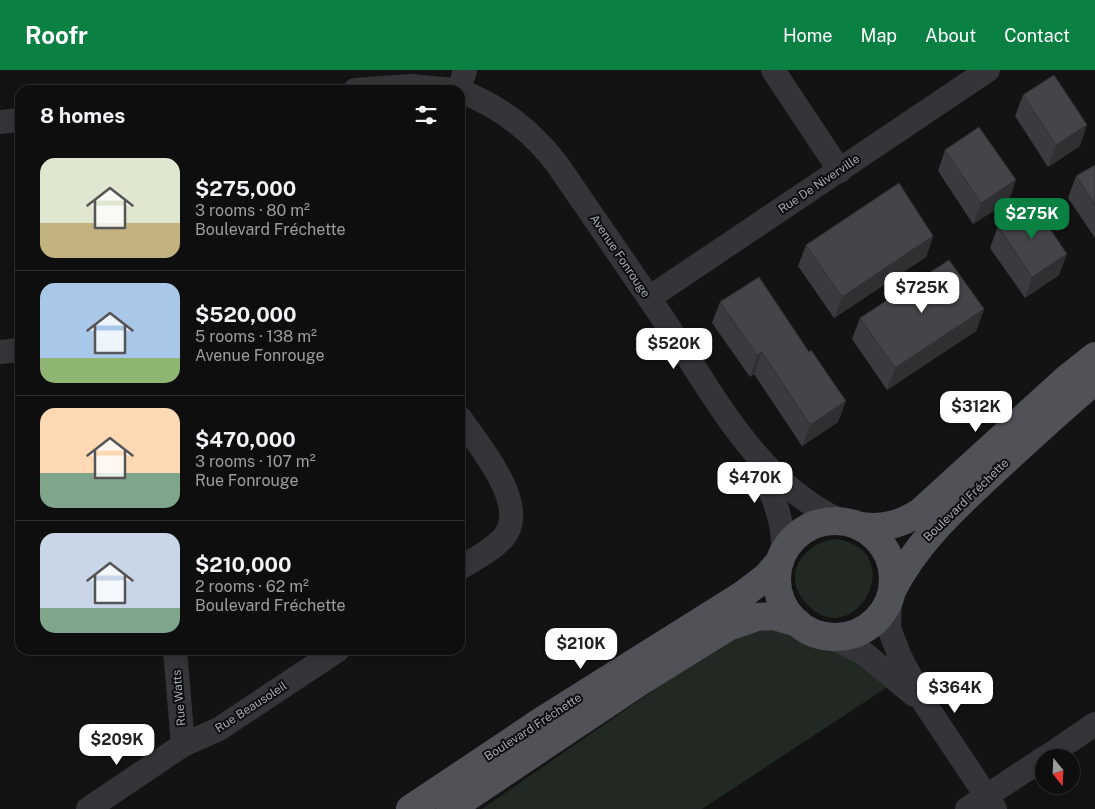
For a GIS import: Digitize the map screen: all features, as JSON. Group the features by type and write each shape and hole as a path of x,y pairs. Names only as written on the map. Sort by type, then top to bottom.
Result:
{"main road":[{"name":"Boulevard Fréchette","path":"849,523 883,527 894,525 920,512 1066,378 1095,356"},
{"name":"Boulevard Fréchette","path":"891,594 909,558 933,531 1058,412 1095,381"},
{"path":"828,520 849,523 870,532 885,549 892,568 891,594 884,610 870,626 851,635 828,636 811,632 798,623 789,613 778,592 777,572 781,558 794,538 809,526 828,520"},
{"name":"Boulevard Fréchette","path":"410,809 546,718 745,593 766,577 781,558"},
{"name":"Boulevard Fréchette","path":"450,809 617,696 721,630 757,617 774,616 798,623"}],"street":[{"path":"461,85 465,70"},
{"path":"773,70 840,170"},
{"name":"Rue De Niverville","path":"649,298 988,70"},
{"name":"Avenue Fonrouge","path":"465,94 507,115 537,139 557,164 752,451"},
{"path":"0,122 15,120"},
{"path":"0,352 15,350"},
{"path":"465,426 504,486 512,508 511,523 504,536 465,564"},
{"path":"752,451 811,506 849,523"},
{"path":"752,451 775,501 782,522 781,558"},
{"path":"891,594 888,619 891,636 925,704 990,802"},
{"path":"828,636 865,654 925,704"},
{"name":"Rue Watts","path":"175,655 182,745"},
{"name":"Rue Beausoleil","path":"88,809 182,745 219,729 330,655"},
{"path":"1058,749 1095,724"},
{"path":"967,809 990,802 1035,765"}],"shaded area":[{"path":"836,539 859,548 871,563 872,580 866,597 854,611 839,618 821,615 803,599 797,589 795,579 796,569 800,560 807,552 825,541"},
{"path":"780,624 800,640 848,655 892,684 702,809 482,809 729,638"}],"building":[{"path":"1054,75 1087,125 1056,145 1023,95"},
{"path":"979,127 1016,180 981,203 945,150"},
{"path":"1095,165 1095,205 1076,176"},
{"path":"899,183 933,236 842,297 806,245"},
{"path":"1033,204 1067,254 1032,277 998,226"},
{"path":"949,260 984,309 895,368 860,318"},
{"path":"759,277 809,352 811,350 846,401 810,425 762,352 757,355 720,302"}]}
